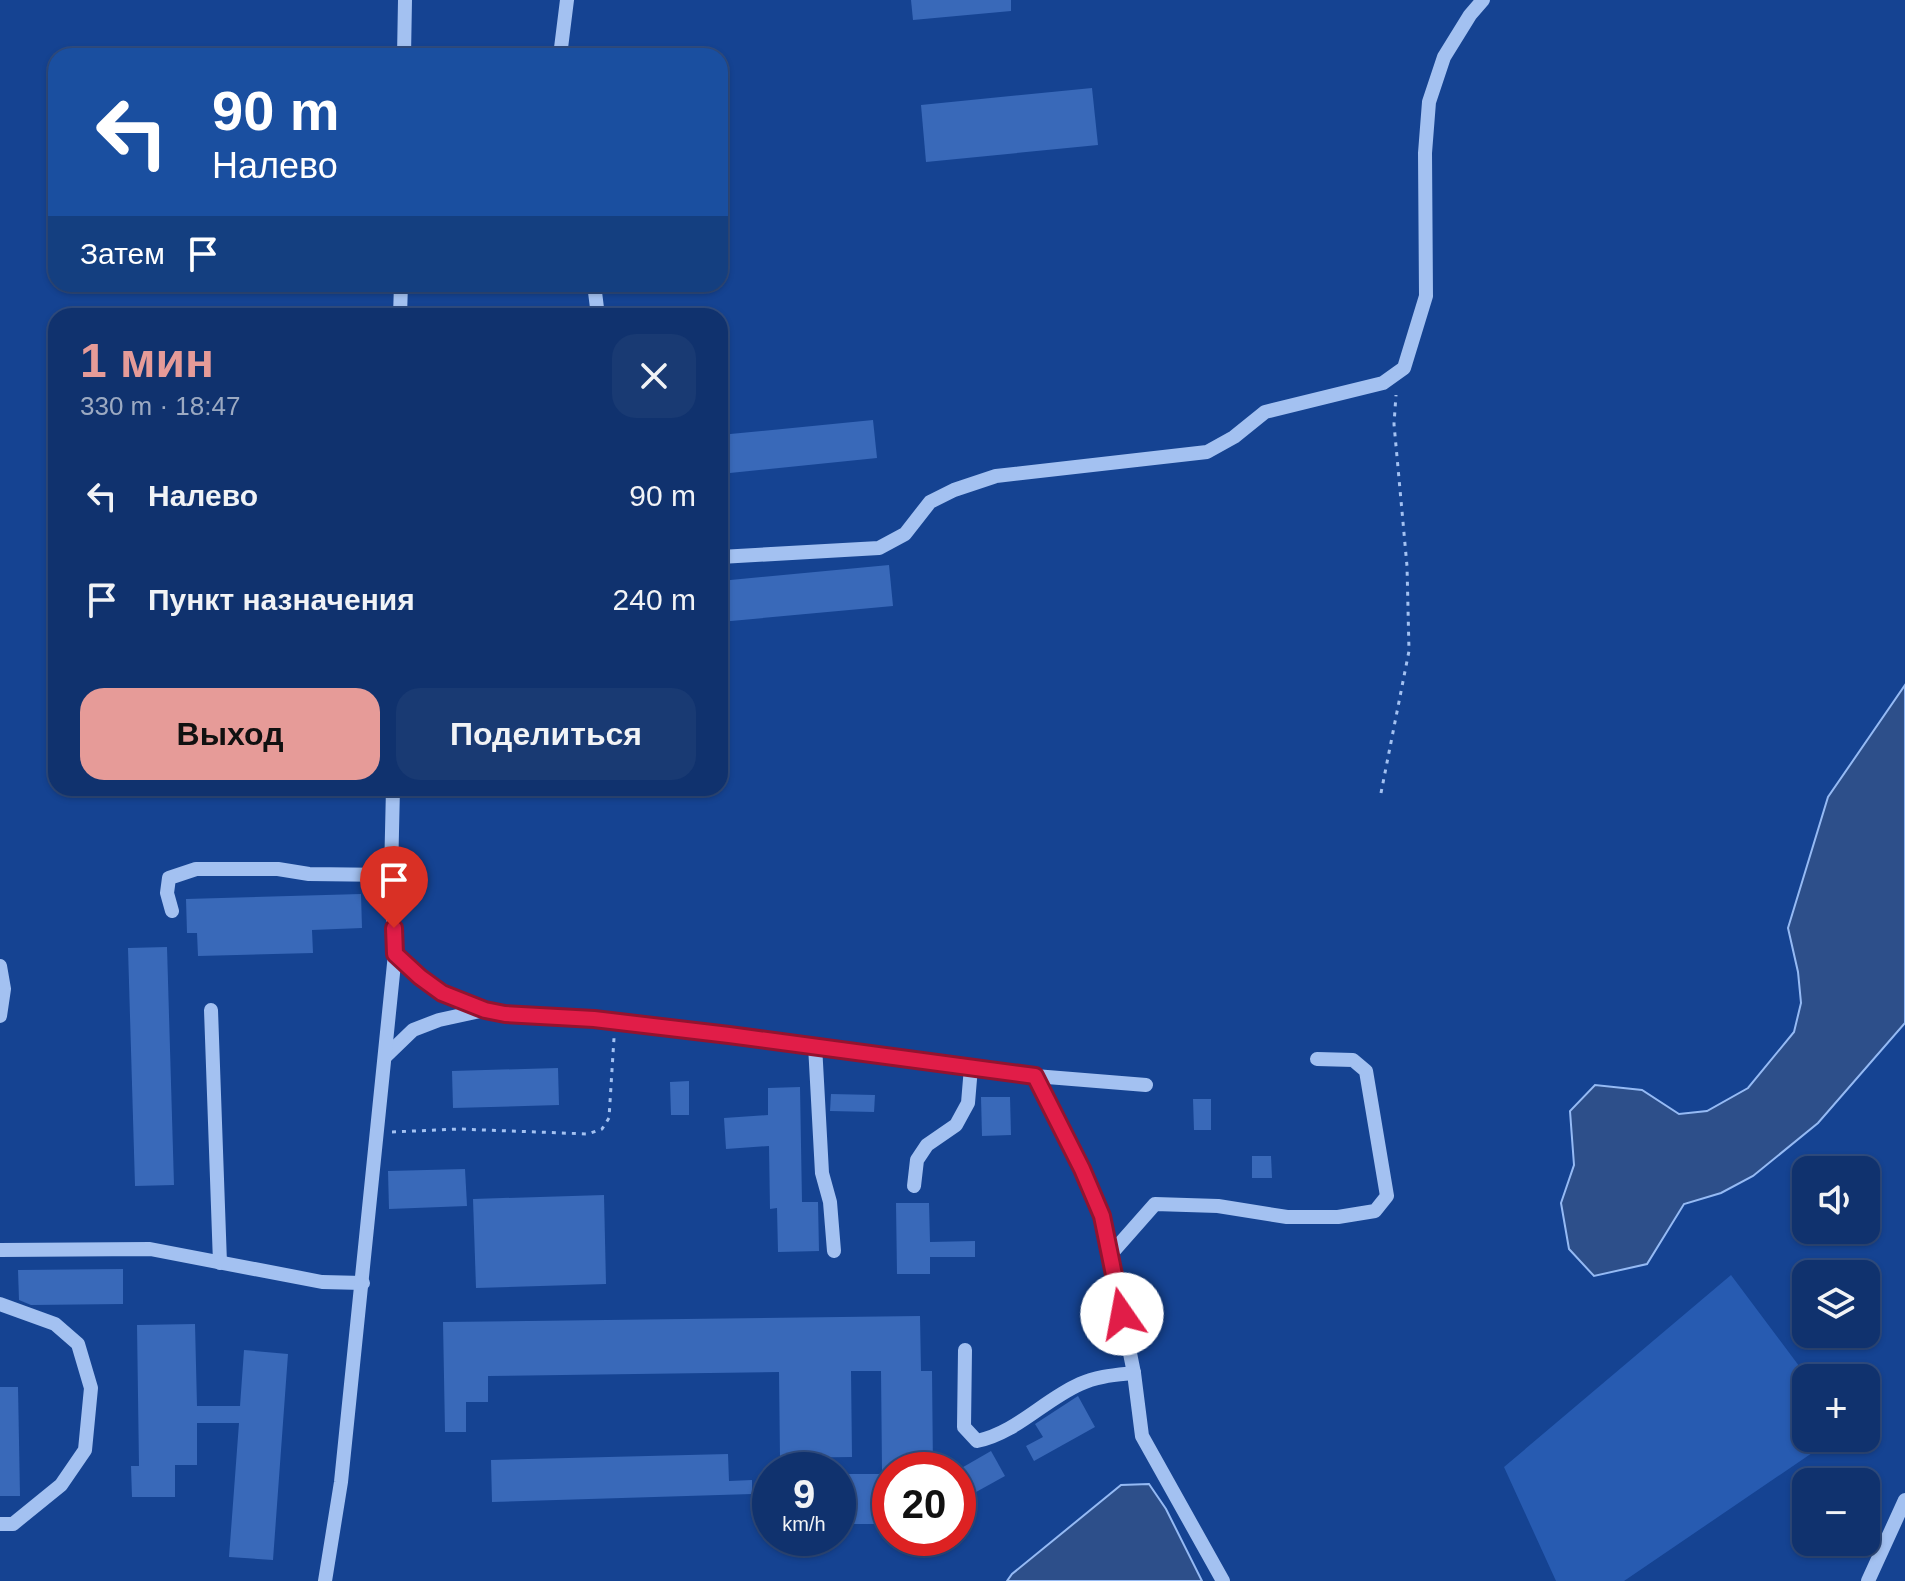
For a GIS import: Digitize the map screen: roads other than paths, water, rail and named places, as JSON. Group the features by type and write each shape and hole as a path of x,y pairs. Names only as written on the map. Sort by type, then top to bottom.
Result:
{"street":[{"path":"404,48 405,0"},
{"path":"561,48 567,0"},
{"path":"728,557 879,548 905,534 930,502 954,490 996,476 1207,452 1234,437 1265,412 1383,383 1404,368 1426,296 1425,153 1429,102 1444,57 1483,0"},
{"path":"325,1581 341,1482 395,954 391,875 393,796"},
{"path":"172,911 167,893 169,878 196,869 278,869 309,874 391,875"},
{"path":"395,954 442,993 485,1010 815,1045 1035,1076 1146,1085"},
{"path":"0,966 4,989 0,1016"},
{"path":"211,1010 220,1263"},
{"path":"385,1057 413,1030 439,1020 485,1010"},
{"path":"815,1045 822,1173 830,1202 834,1251"},
{"path":"1110,1255 1155,1204 1218,1206 1287,1217 1338,1217 1375,1211 1387,1196 1366,1071 1353,1060 1317,1059"},
{"path":"914,1186 917,1160 927,1145 956,1125 968,1103 971,1067"},
{"path":"1035,1076 1102,1216 1134,1373 1142,1436 1223,1581"},
{"path":"0,1250 150,1249 322,1282 363,1283"},
{"path":"0,1304 55,1324 78,1344 91,1388 85,1450 61,1485 13,1524 0,1524"},
{"path":"965,1350 964,1427 977,1441 993,1438 1077,1385 1097,1377 1134,1373"},
{"path":"1868,1581 1905,1500"}]}
